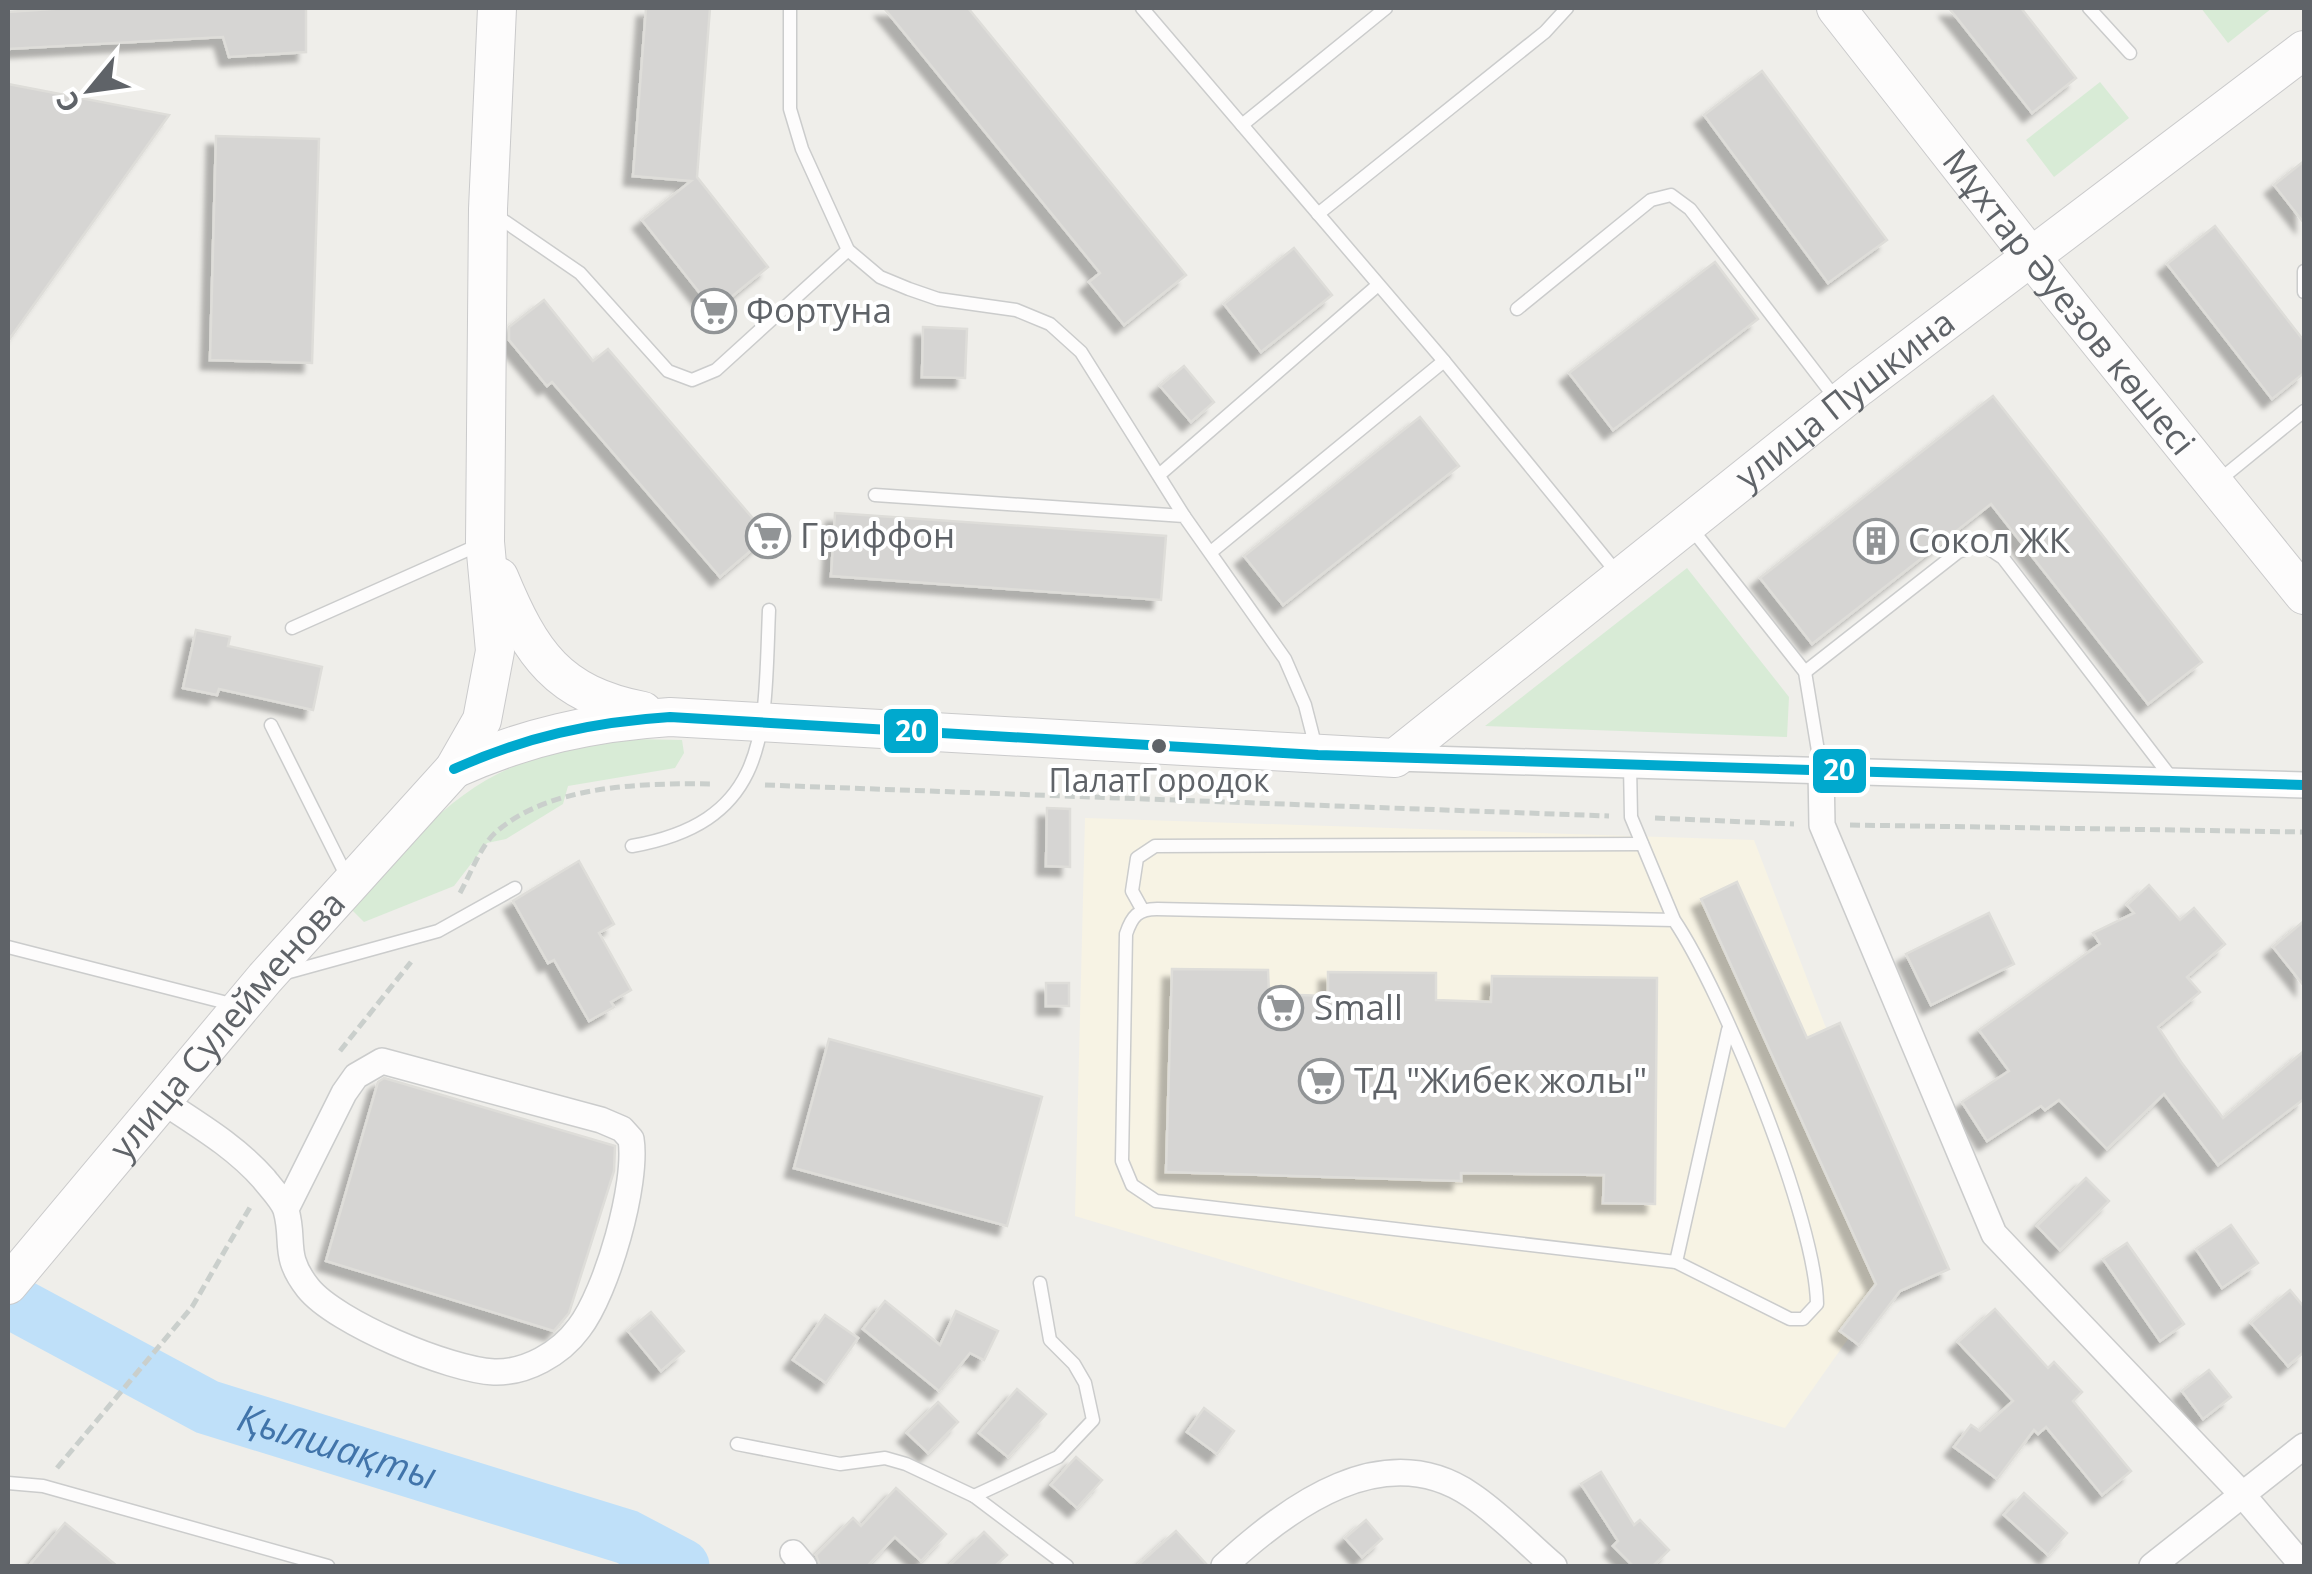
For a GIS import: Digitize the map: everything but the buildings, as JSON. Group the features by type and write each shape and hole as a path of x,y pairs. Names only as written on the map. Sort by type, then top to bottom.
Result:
{"street":[{"path":"454,769 482,720 493,665 485,542 488,210 497,8"},
{"name":"Мұхтар Әуезов көшесі","path":"1836,8 2030,257 2304,595"},
{"name":"улица Пушкина","path":"1395,758 1620,576 2304,50"},
{"path":"485,542 514,613 549,668 590,696 670,717"},
{"path":"454,769 494,751 574,726 670,717 1318,755 2304,785"},
{"name":"улица Сулейменова","path":"8,1285 161,1100 454,769"},
{"path":"1821,770 1822,825 1994,1234 2241,1494 2303,1566"},
{"path":"161,1100 242,1156 286,1208 286,1238 294,1268 311,1292 377,1336 492,1372 524,1368 551,1355 578,1330 595,1302 626,1194 631,1139 622,1129 601,1120 382,1062 356,1076 344,1093 286,1208"},
{"path":"2152,1566 2304,1446"},
{"path":"1224,1566 1289,1513 1341,1483 1372,1473 1441,1479 1472,1495 1554,1566"}],"lane":[{"path":"790,8 790,108 802,149 848,250 880,277 910,290 951,301 1016,310 1050,324 1081,352 1184,516 1285,658 1305,705 1318,755"},
{"path":"1142,8 1444,360 1620,576"},
{"path":"1242,125 1386,8"},
{"path":"1318,214 1545,32 1566,8"},
{"path":"2089,8 2130,52"},
{"path":"1517,309 1652,200 1672,196 1690,209 1841,405"},
{"path":"488,210 580,272 668,372 692,380 716,370 848,250"},
{"path":"2304,271 2304,292"},
{"path":"1159,475 1378,285"},
{"path":"1211,552 1444,360"},
{"path":"2216,483 2304,411"},
{"path":"875,495 1184,516"},
{"path":"1688,524 1805,672 1821,770"},
{"path":"292,628 485,542"},
{"path":"1805,672 1958,552 1982,544 2003,558 2173,780"},
{"path":"632,846 676,838 710,822 741,784 764,722 769,610"},
{"path":"271,725 350,884"},
{"path":"1630,765 1631,817 1674,920 1700,962 1728,1027 1806,1238 1817,1304 1803,1319 1790,1320 1676,1262 1156,1201 1132,1185 1122,1161 1126,934 1131,919 1142,910 1674,920"},
{"path":"1142,910 1132,891 1137,858 1154,846 1642,844"},
{"path":"8,948 254,993 438,931 516,888"},
{"path":"1676,1262 1728,1027"},
{"path":"974,1496 1058,1457 1093,1420 1093,1407 1079,1373 1050,1340 1040,1283"},
{"path":"737,1444 840,1464 885,1458 974,1496 1067,1566"},
{"path":"8,1483 43,1486 328,1566"}],"path":[{"path":"43,1486 192,1307"}],"shaded area":[{"path":"1085,818 1754,840 1911,1250 1785,1428 1075,1216"}],"green space":[{"path":"2201,8 2272,8 2228,43"},
{"path":"2100,82 2129,118 2054,177 2026,140"},
{"path":"1687,568 1789,697 1787,737 1485,726"},
{"path":"633,739 682,740 684,753 675,768 568,786 563,804 506,839 487,843 454,886 364,922 350,908 427,826 495,775 548,755"}],"waterway":[{"name":"Қылшақты","path":"8,1300 207,1407 627,1537 682,1566"}],"transit line":[{"name":"20","path":"454,769 559,733 670,717 1318,755 2304,785"}],"place":[{"name":"Фортуна","path":"714,311"},
{"name":"Гриффон","path":"768,536"},
{"name":"Сокол ЖК","path":"1876,541"},
{"name":"ПалатГородок","path":"1159,746"},
{"name":"Small","path":"1281,1008"},
{"name":"ТД \"Жибек жолы\"","path":"1321,1081"}]}
